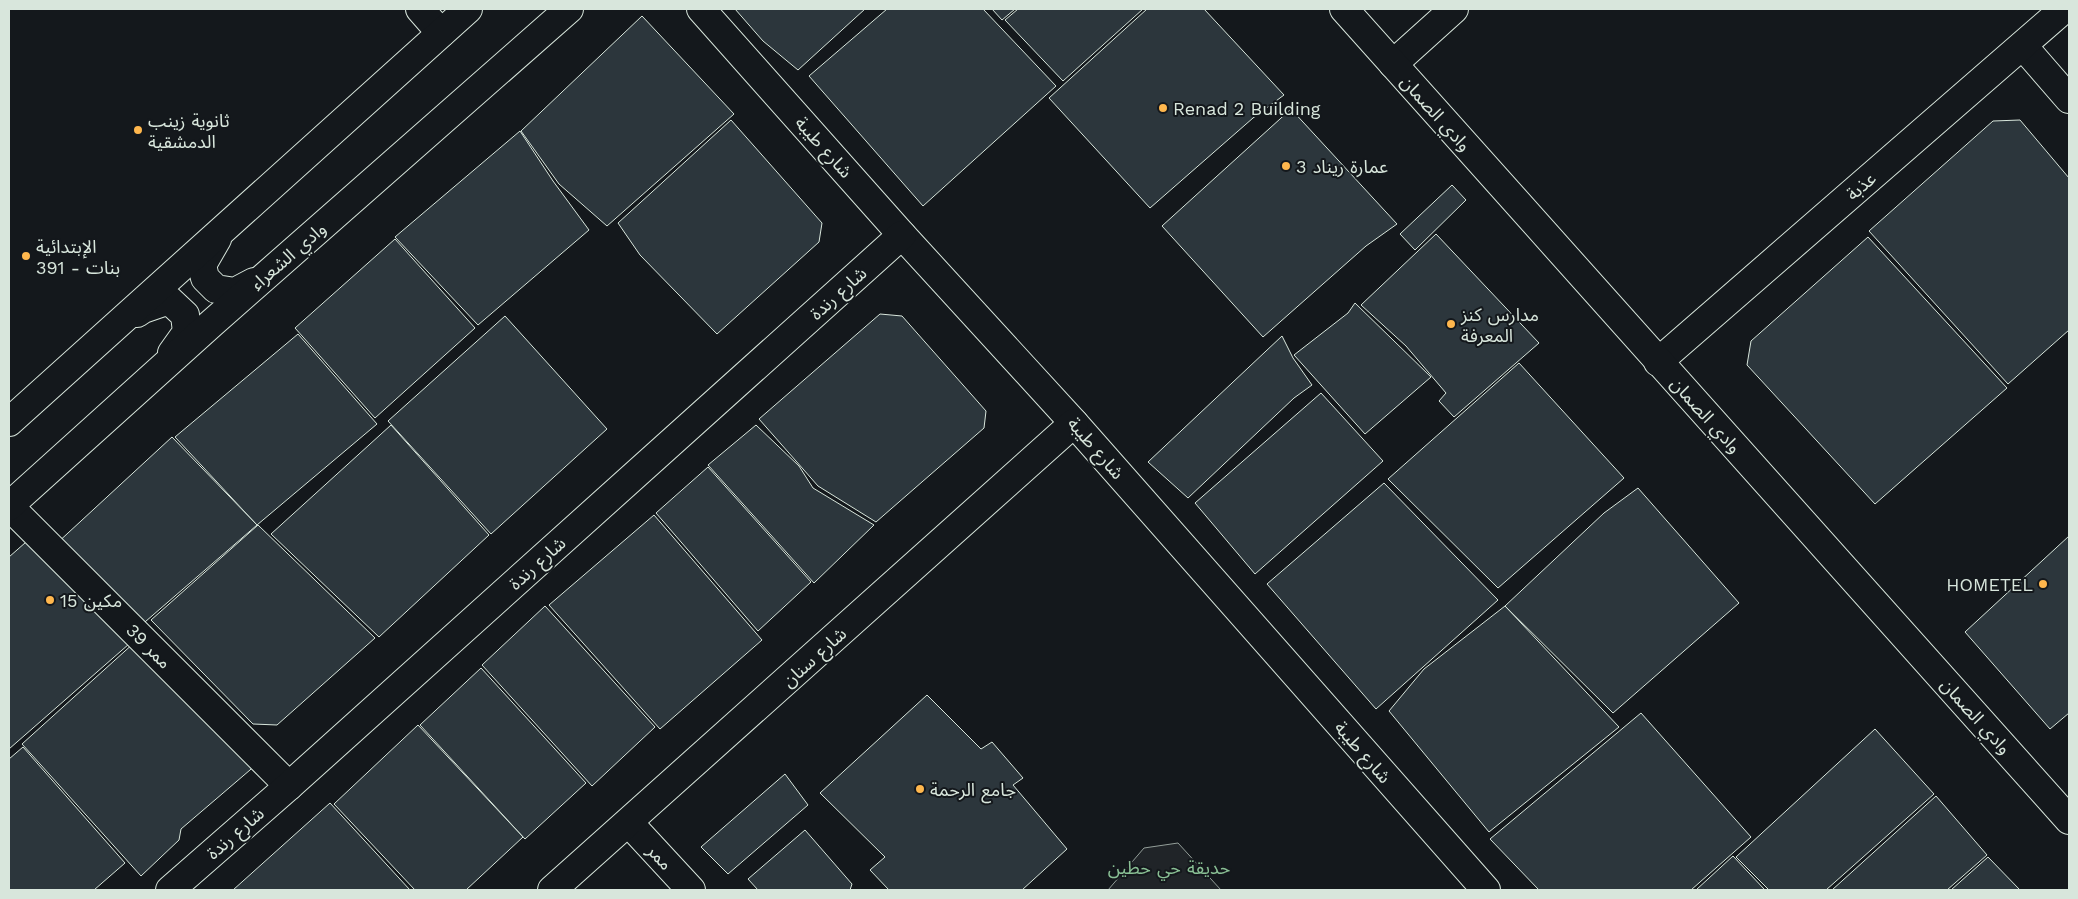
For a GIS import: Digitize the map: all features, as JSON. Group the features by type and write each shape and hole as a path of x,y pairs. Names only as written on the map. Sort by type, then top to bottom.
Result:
{"street":[{"path":"420,9 442,33"},
{"path":"9,422 468,9"},
{"name":"وادي الشعراء","path":"9,506 276,267 569,9"},
{"name":"شارع طيبة","path":"701,9 902,235 1074,423 1486,890"},
{"name":"وادي الصمان","path":"1344,9 2069,820"},
{"path":"1393,64 1454,9"},
{"name":"عذبة","path":"1658,362 2064,9"},
{"path":"2023,46 2069,99"},
{"path":"223,229 202,265 206,278 216,289 235,292 255,282 276,267"},
{"name":"شارع رندة","path":"170,890 289,786 902,235"},
{"path":"108,332 143,309 169,300 185,315 187,332 158,372"},
{"name":"شارع سنان","path":"552,890 1074,423"},
{"name":"ممر 39","path":"9,506 289,786"},
{"name":"ممر","path":"628,823 690,890"}],"green space":[{"name":"حديقة حي حطين","path":"1178,843 1221,890 1108,890 1144,848"}],"building":[{"path":"735,9 865,9 798,70 763,41"},
{"path":"887,9 983,9 1056,86 923,206 809,76"},
{"path":"992,9 1015,9 1002,20"},
{"path":"1018,9 1143,9 1063,81 1005,20"},
{"name":"Renad 2 Building","path":"1147,9 1204,9 1284,95 1253,118 1150,208 1049,98"},
{"path":"642,16 734,114 607,226 559,184 521,131"},
{"name":"عمارة ريناد 3","path":"1291,109 1397,224 1366,246 1263,337 1162,226"},
{"path":"731,120 822,223 819,242 717,334 640,255 618,223"},
{"path":"2020,120 2069,178 2069,330 2008,384 1869,231 1993,121"},
{"path":"520,131 553,181 589,230 478,325 395,237"},
{"path":"1452,185 1466,200 1415,250 1400,234"},
{"name":"مدارس كنز المعرفة","path":"1436,234 1539,343 1454,417 1439,401 1446,393 1406,346 1361,305"},
{"path":"1868,237 2007,388 1875,504 1747,365 1751,341"},
{"path":"395,239 475,328 375,418 295,328"},
{"path":"1355,303 1431,377 1365,434 1294,355 1348,313"},
{"path":"880,314 902,316 986,411 984,428 876,522 818,486 759,419"},
{"path":"505,316 607,429 491,534 388,421"},
{"path":"298,334 377,424 257,525 175,437"},
{"path":"1282,336 1293,358 1312,385 1294,398 1188,498 1148,462"},
{"path":"1519,363 1624,478 1498,588 1388,479"},
{"path":"1321,393 1383,461 1255,574 1195,503"},
{"path":"391,425 489,535 379,637 271,534"},
{"path":"756,425 799,466 813,488 874,525 814,583 708,465"},
{"path":"172,437 257,525 138,628 55,545"},
{"path":"708,467 811,582 758,631 656,513"},
{"path":"1384,483 1498,600 1376,709 1267,584"},
{"path":"1638,488 1739,603 1613,713 1505,606 1604,513"},
{"path":"654,515 762,640 660,729 549,605"},
{"path":"258,525 375,638 277,725 253,724 151,620"},
{"name":"مكين 15","path":"34,535 129,644 9,749 9,557"},
{"name":"HOMETEL","path":"2069,536 2069,713 2050,729 1965,632"},
{"path":"545,606 655,727 592,786 482,665"},
{"path":"1505,606 1619,727 1489,832 1389,711 1424,669"},
{"path":"135,642 257,764 181,829 179,840 141,876 22,744"},
{"path":"481,668 586,783 525,839 420,725"},
{"name":"جامع الرحمة","path":"927,695 981,749 992,742 1023,778 1013,785 1067,849 1022,890 889,890 870,870 885,857 820,793"},
{"path":"1641,713 1751,837 1691,890 1539,890 1490,839"},
{"path":"418,725 523,837 466,890 415,890 334,804"},
{"path":"1875,729 1934,794 1826,890 1769,890 1736,857"},
{"path":"23,747 125,863 94,890 9,890 9,759"},
{"path":"785,774 808,805 728,874 701,847"},
{"path":"1936,796 1987,855 1947,890 1832,890"},
{"path":"330,803 410,890 233,890"},
{"path":"805,830 852,884 850,890 758,890 748,879"},
{"path":"1733,856 1765,890 1696,890"},
{"path":"1988,857 2020,890 1951,890"}],"place":[{"name":"Renad 2 Building","path":"1163,108"},
{"name":"ثانوية زينب الدمشقية","path":"138,130"},
{"name":"عمارة ريناد 3","path":"1286,166"},
{"name":"الإبتدائية 391 - بنات","path":"26,256"},
{"name":"مدارس كنز المعرفة","path":"1451,324"},
{"name":"HOMETEL","path":"2043,584"},
{"name":"مكين 15","path":"50,600"},
{"name":"جامع الرحمة","path":"920,789"}]}
